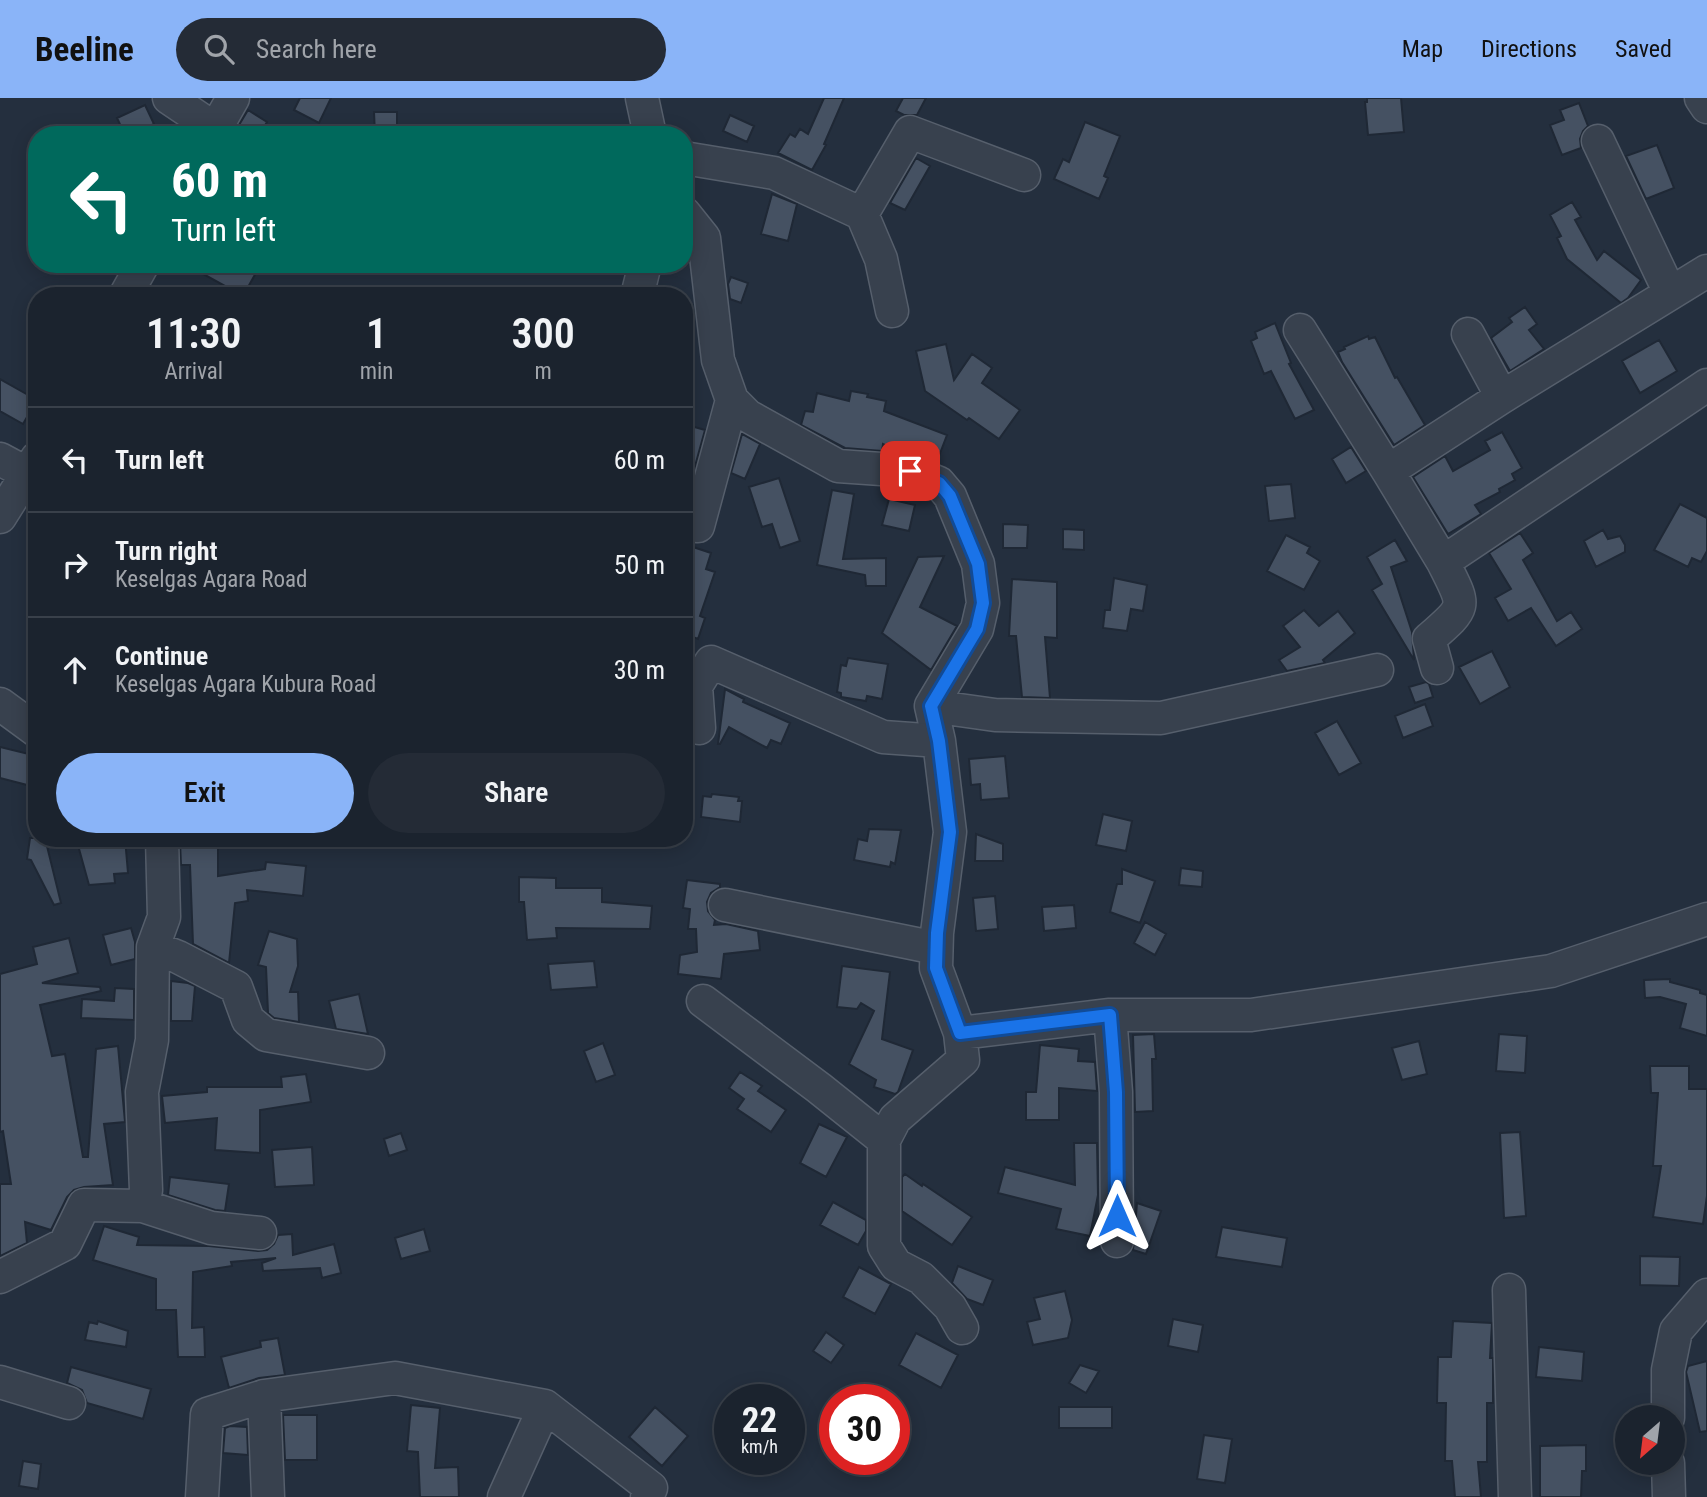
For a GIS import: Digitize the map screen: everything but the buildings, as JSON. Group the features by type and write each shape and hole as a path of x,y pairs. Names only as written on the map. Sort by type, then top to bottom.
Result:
{"street":[{"path":"169,98 206,126"},
{"path":"217,126 233,98"},
{"path":"642,98 648,126"},
{"path":"1702,98 1707,107"},
{"path":"862,214 909,132 1024,176"},
{"path":"1598,141 1670,293"},
{"path":"693,160 774,173 862,214 881,259 892,311"},
{"path":"693,225 704,238 718,360 732,400 748,416 838,466 910,471 939,483 950,496 978,564 983,603 977,629 931,706 939,741 950,832 936,968 960,1033 962,1060 895,1119 884,1140 884,1246 896,1265 921,1278 950,1307 962,1328"},
{"path":"1388,471 1502,397 1707,271"},
{"path":"1300,330 1443,562 1460,597 1457,614 1429,639 1437,668"},
{"path":"1468,334 1502,397"},
{"path":"1443,562 1707,385"},
{"path":"698,526 732,400"},
{"path":"0,458 28,465"},
{"path":"0,517 28,472"},
{"path":"699,728 696,686 712,662 883,737 939,741"},
{"path":"931,706 995,715 1161,718 1377,670"},
{"path":"0,704 28,724"},
{"path":"143,1206 146,1190 142,1092 152,1040 153,947 164,917 162,847"},
{"path":"725,905 936,948"},
{"path":"960,1033 1110,1015 1251,1015 1551,971 1707,919"},
{"path":"153,947 236,987 248,1020 266,1035 368,1053"},
{"path":"703,1001 884,1140"},
{"path":"1110,1015 1116,1092 1117,1241"},
{"path":"0,1277 65,1244 84,1205 143,1206 211,1228 260,1233"},
{"path":"1509,1290 1515,1497"},
{"path":"1668,1405 1668,1370 1676,1331 1707,1295"},
{"path":"202,1497 207,1413 264,1396 396,1378 545,1406 651,1488 647,1497"},
{"path":"0,1382 69,1403"},
{"path":"264,1396 268,1497"},
{"path":"504,1497 545,1406"},
{"path":"1668,1475 1669,1497"}],"route":[{"path":"910,471 939,483 950,496 978,564 983,603 977,629 931,706 939,741 950,832 937,933 936,968 960,1033 1110,1015 1116,1092 1117,1216"}]}
